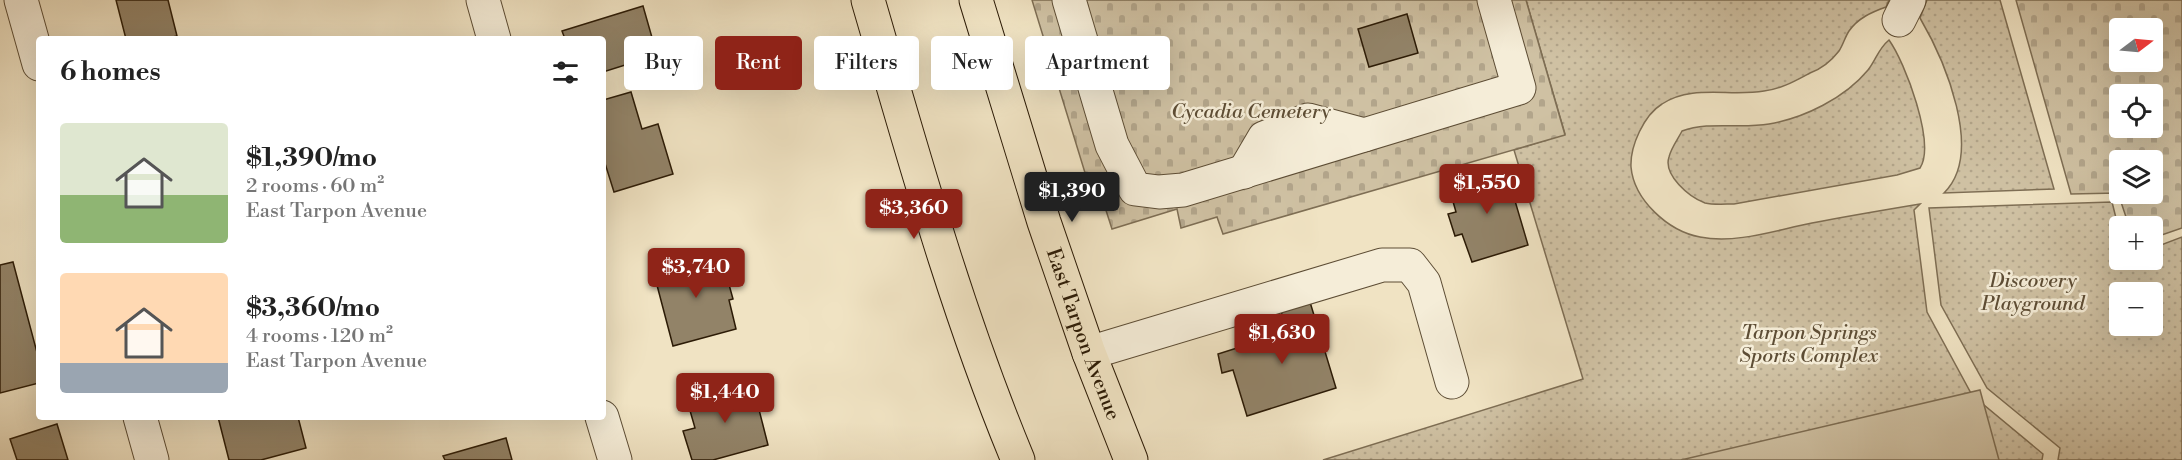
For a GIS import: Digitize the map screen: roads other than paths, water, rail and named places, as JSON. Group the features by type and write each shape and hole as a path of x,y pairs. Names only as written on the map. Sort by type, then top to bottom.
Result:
{"main road":[{"path":"868,0 957,292 1000,418 1018,460"},
{"name":"East Tarpon Avenue","path":"976,0 1044,222 1089,353 1131,460"}],"street":[{"path":"21,0 36,53"},
{"path":"483,0 493,36"},
{"path":"1069,0 1112,146 1135,189 1159,192 1183,190 1519,88 1494,0"},
{"path":"1089,353 1382,265 1396,263 1410,265 1424,284 1452,382"},
{"path":"141,420 152,460"},
{"path":"603,420 615,460"}],"park label":[{"name":"Cycadia Cemetery","path":"1251,111"},
{"name":"Discovery Playground","path":"2033,292"},
{"name":"Tarpon Springs Sports Complex","path":"1809,344"}]}
